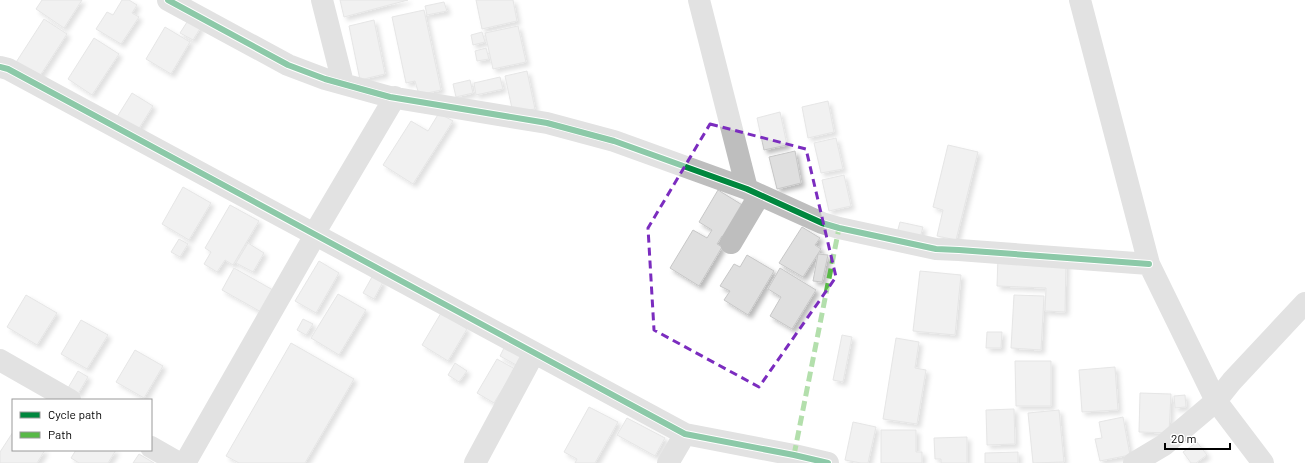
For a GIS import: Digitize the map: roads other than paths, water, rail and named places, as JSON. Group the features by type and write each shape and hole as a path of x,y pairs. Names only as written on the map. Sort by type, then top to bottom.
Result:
{"street":[{"path":"168,0 288,65 325,79 395,98 547,124 614,141 753,192 822,223 839,228 936,249 1149,264"},
{"path":"322,0 343,83"},
{"path":"699,0 753,192 731,243"},
{"path":"1080,0 1149,264 1216,401 1263,463"},
{"path":"0,67 8,69 685,434 828,463"},
{"path":"186,463 310,244 314,234 395,98"},
{"path":"1134,463 1164,445 1216,401 1232,381 1305,303"},
{"path":"476,463 534,353"},
{"path":"0,360 68,399"},
{"path":"668,463 685,434"},
{"path":"152,448 179,463"}]}
